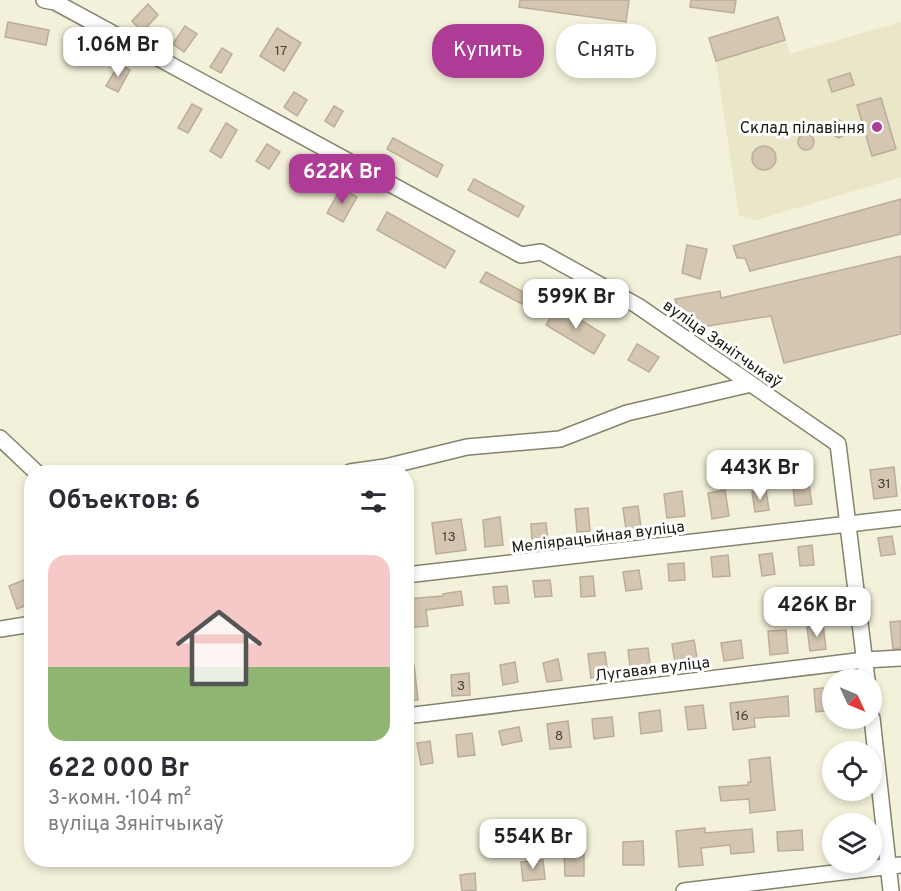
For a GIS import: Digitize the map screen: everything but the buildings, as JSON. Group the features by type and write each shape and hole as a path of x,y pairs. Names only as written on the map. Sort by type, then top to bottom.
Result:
{"street":[{"name":"вуліца Зянітчыкаў","path":"44,0 56,2 521,255 541,252 638,306 838,444 848,524"},
{"path":"393,465 467,447 560,439 627,413 751,384"},
{"path":"0,438 29,465"},
{"name":"Меліярацыйная вуліца","path":"414,574 901,518"},
{"path":"848,524 866,669"},
{"path":"0,629 24,625"},
{"name":"Лугавая вуліца","path":"414,715 865,660 901,658"},
{"path":"874,729 895,866 891,891"},
{"path":"684,891 895,866"}],"shaded area":[{"path":"901,22 901,177 756,220 739,216 716,61 785,40 790,54"}],"place":[{"name":"Склад пілавіння","path":"877,127"}]}
